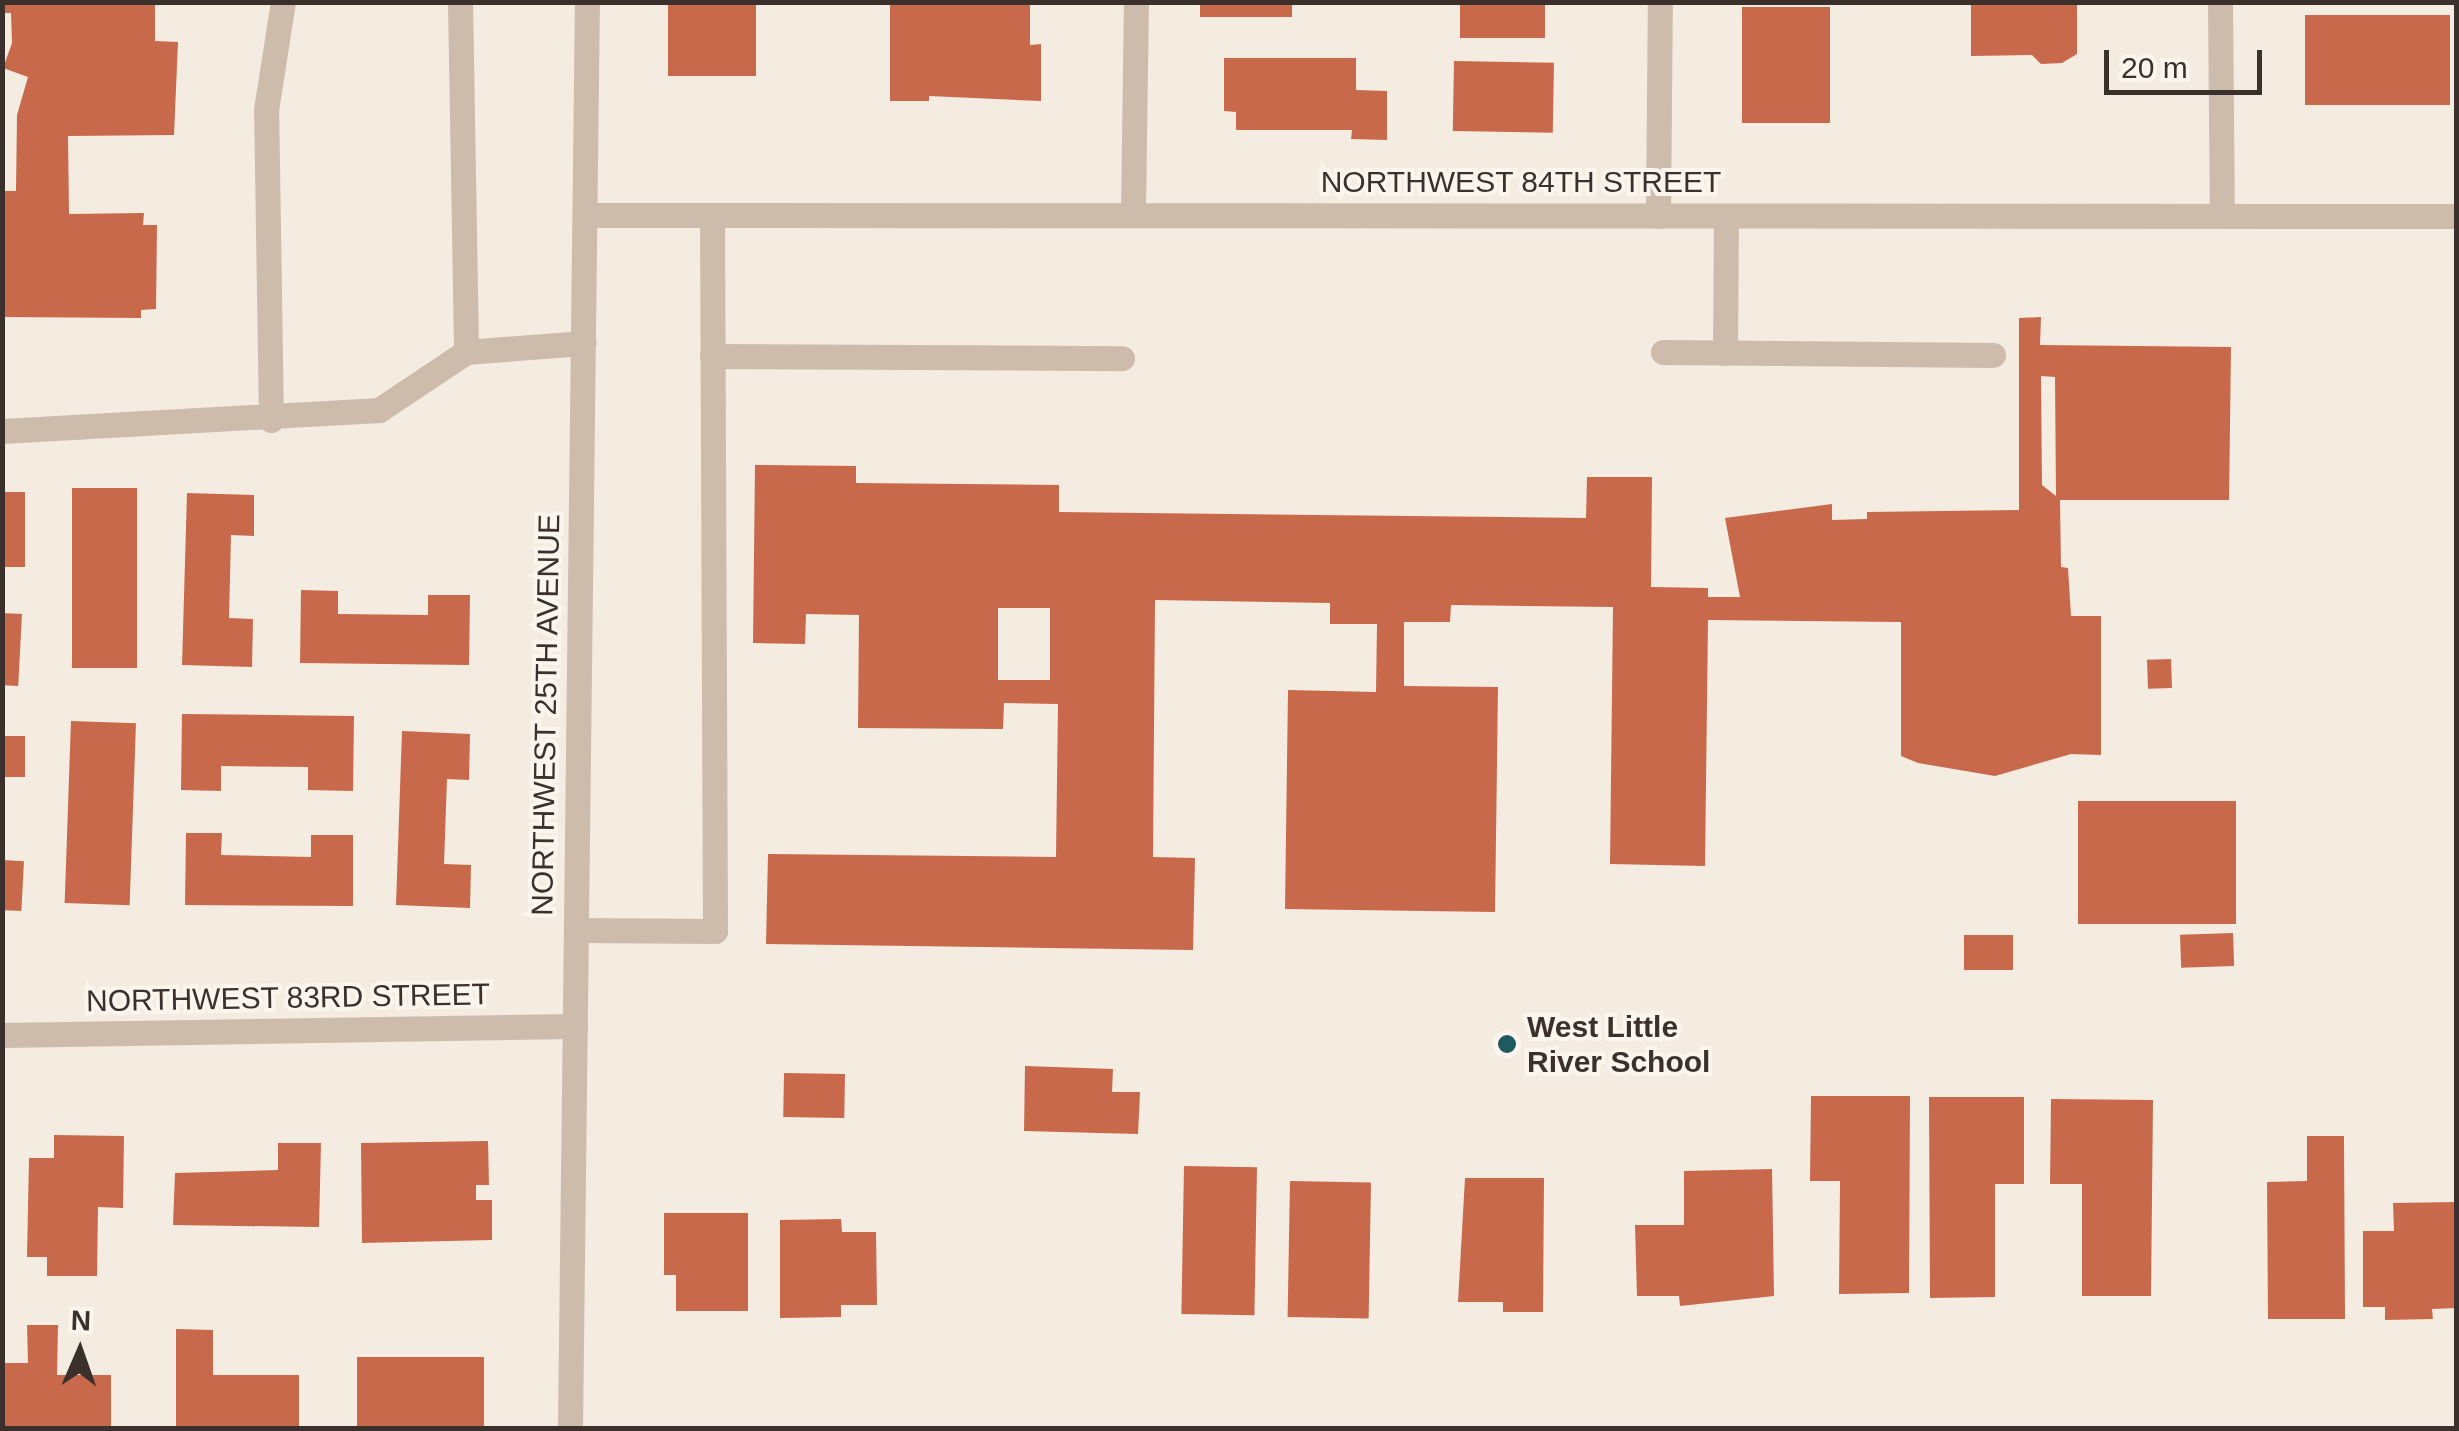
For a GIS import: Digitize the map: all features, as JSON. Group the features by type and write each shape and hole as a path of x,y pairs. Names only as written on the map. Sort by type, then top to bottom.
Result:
{"street":[{"path":"271,420 266,110 283,2"},
{"path":"460,2 466,352"},
{"name":"NORTHWEST 25TH AVENUE","path":"570,1428 587,2"},
{"path":"1133,212 1136,2"},
{"path":"1658,216 1660,2"},
{"path":"2220,2 2222,214"},
{"name":"NORTHWEST 84TH STREET","path":"586,215 1133,212 2456,216"},
{"path":"576,930 715,931 712,215"},
{"path":"1725,353 1726,216"},
{"path":"2,431 271,420 380,410 466,352 584,343"},
{"path":"1663,352 1992,355"},
{"path":"712,356 1122,358"},
{"name":"NORTHWEST 83RD STREET","path":"2,1035 575,1026"}],"building":[{"path":"2,2 155,2 155,41 178,42 174,135 68,136 69,214 144,213 143,225 157,225 156,309 141,310 141,318 2,317 2,191 16,191 17,115 28,77 3,68 12,43 11,13 2,13"},
{"path":"668,2 756,2 756,76 668,76"},
{"path":"890,2 1030,2 1030,45 1041,44 1041,101 929,96 929,101 890,101"},
{"path":"1200,2 1292,2 1292,17 1200,17"},
{"path":"1460,2 1545,2 1545,38 1460,38"},
{"path":"1971,2 2077,2 2077,54 2062,63 2041,64 2032,55 1971,56"},
{"path":"1742,7 1830,7 1830,123 1742,123"},
{"path":"2305,15 2450,15 2450,105 2305,105"},
{"path":"1224,58 1356,58 1356,90 1387,91 1387,140 1351,139 1352,130 1236,130 1236,112 1224,111"},
{"path":"1454,61 1554,63 1553,133 1453,131"},
{"path":"2041,317 2040,345 2231,347 2229,500 2060,500 2061,567 2068,568 2071,616 2101,616 2101,755 2071,754 1995,776 1918,763 1901,756 1901,622 1708,620 1705,866 1610,864 1613,607 1451,605 1450,622 1404,622 1404,686 1498,687 1495,912 1285,909 1288,690 1376,692 1377,624 1330,624 1330,603 1155,600 1153,857 1195,858 1193,950 766,944 768,854 1056,857 1058,704 1004,703 1003,729 858,728 859,615 806,614 805,644 753,643 755,465 856,466 856,483 1059,485 1059,512 1586,518 1587,477 1652,477 1651,587 1708,588 1708,597 1740,597 1725,518 1832,504 1832,520 1867,519 1867,512 2019,510 2019,318","holes":["2041,376 2055,377 2056,496 2042,485","998,608 1050,608 1050,680 998,680"]},
{"path":"72,488 137,488 137,668 72,668"},
{"path":"2,492 25,492 25,567 2,567"},
{"path":"187,493 254,495 254,536 231,535 229,618 253,619 252,667 182,665"},
{"path":"301,590 338,591 338,614 428,615 428,595 470,595 469,665 300,663"},
{"path":"2,613 22,614 18,686 2,685"},
{"path":"2171,659 2172,688 2148,689 2147,660"},
{"path":"182,714 354,716 353,791 308,790 308,767 221,766 221,791 181,790"},
{"path":"71,721 136,723 130,905 65,903"},
{"path":"402,731 470,734 469,780 447,779 444,864 471,865 470,908 396,905"},
{"path":"2,736 25,736 25,777 2,777"},
{"path":"2078,801 2236,801 2236,924 2078,924"},
{"path":"186,833 222,833 221,855 311,857 311,835 353,835 353,906 185,905"},
{"path":"2,860 24,861 21,911 2,910"},
{"path":"2233,933 2234,966 2181,968 2180,935"},
{"path":"1964,935 2013,935 2013,970 1964,970"},
{"path":"1025,1066 1113,1069 1112,1092 1140,1092 1138,1134 1024,1131"},
{"path":"784,1073 845,1074 844,1118 783,1117"},
{"path":"1811,1096 1910,1096 1909,1293 1839,1294 1840,1181 1810,1181"},
{"path":"1929,1097 2024,1097 2024,1184 1995,1184 1995,1297 1930,1298"},
{"path":"2051,1099 2153,1100 2151,1296 2082,1296 2082,1184 2050,1184"},
{"path":"54,1135 124,1136 123,1208 98,1207 97,1276 47,1276 47,1257 27,1257 29,1158 54,1158"},
{"path":"2307,1136 2344,1136 2345,1319 2268,1319 2267,1182 2307,1181"},
{"path":"488,1141 489,1185 476,1185 476,1200 492,1200 492,1240 362,1243 361,1143"},
{"path":"278,1143 321,1143 319,1227 173,1225 175,1173 278,1170"},
{"path":"1184,1166 1257,1167 1254,1315 1181,1314"},
{"path":"1772,1169 1774,1296 1680,1306 1679,1296 1637,1296 1635,1225 1684,1225 1684,1171"},
{"path":"1465,1178 1544,1178 1543,1312 1503,1312 1503,1302 1458,1302"},
{"path":"1290,1181 1371,1182 1369,1318 1288,1317"},
{"path":"2456,1202 2456,1308 2432,1309 2433,1319 2385,1320 2385,1307 2363,1307 2363,1231 2394,1231 2393,1203"},
{"path":"664,1213 748,1213 748,1311 676,1311 676,1275 664,1275"},
{"path":"841,1219 842,1232 876,1232 877,1305 841,1305 841,1317 780,1318 780,1220"},
{"path":"27,1325 58,1325 57,1375 111,1375 111,1428 2,1428 2,1363 28,1363"},
{"path":"176,1329 213,1330 213,1375 299,1375 299,1428 176,1428"},
{"path":"357,1357 484,1357 484,1428 357,1428"}],"place":[{"name":"West Little River School","path":"1507,1044"}]}
